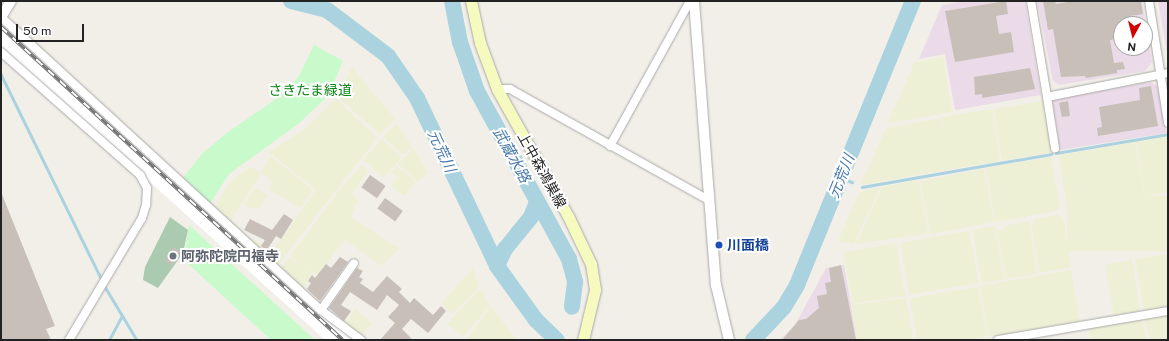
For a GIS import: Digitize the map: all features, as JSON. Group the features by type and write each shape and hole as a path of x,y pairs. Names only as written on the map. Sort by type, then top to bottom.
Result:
{"main road":[{"name":"上中森鴻巣線","path":"471,1 480,43 497,89 590,259 595,290 587,329 583,340"}],"street":[{"path":"11,1 1,17 321,310 361,340"},
{"path":"610,146 690,1"},
{"path":"694,1 716,285 727,335"},
{"path":"1031,1 1055,148"},
{"path":"1149,1 1164,74 1168,123"},
{"path":"1,52 140,175 147,188 146,206 142,218 69,340"},
{"path":"1047,97 1164,74"},
{"path":"497,89 510,89 710,201"},
{"path":"321,310 354,263"},
{"path":"998,340 1168,311"}],"shaded area":[{"path":"966,1 1025,1 1041,95 955,110 945,54 919,59 942,5"},
{"path":"1037,1 1142,1 1144,16 1113,16 1113,56 1151,56 1152,62 1145,71 1059,85 1053,81"},
{"path":"1158,1 1168,1 1168,59"},
{"path":"1150,82 1159,87 1167,133 1060,150 1052,99"},
{"path":"844,265 857,340 780,340 795,325 826,268"}],"green space":[{"name":"さきたま緑道","path":"314,45 343,61 328,96 298,124 229,174 209,205 182,179 203,153 228,132 279,97 299,76"},
{"path":"943,57 952,112 888,123 914,63"},
{"path":"352,67 395,119 380,135 337,96"},
{"path":"336,99 377,138 278,265 251,239 274,249 316,190 269,152 306,128"},
{"path":"1043,101 1051,152 1002,160 994,109"},
{"path":"992,109 1000,161 950,169 942,117"},
{"path":"941,118 950,169 862,185 862,181 886,128"},
{"path":"397,123 412,146 403,155 383,137"},
{"path":"1168,137 1168,192 1145,196 1136,142"},
{"path":"382,139 402,157 383,178 363,160"},
{"path":"1135,142 1145,196 1068,210 1058,156"},
{"path":"414,148 428,172 418,182 398,164"},
{"path":"271,156 313,190 301,208 269,190 272,181 261,172"},
{"path":"1051,157 1060,207 1057,211 995,222 986,168"},
{"path":"361,165 368,170 352,195 358,201 350,217 399,248 382,266 345,240 317,275 290,256 342,187"},
{"path":"250,166 261,174 230,221 215,207 229,183"},
{"path":"397,166 416,182 404,196 391,186 397,178 391,172"},
{"path":"984,169 994,222 930,234 920,181"},
{"path":"916,181 919,182 928,231 925,234 856,244 882,187"},
{"path":"880,187 854,244 838,241 859,192"},
{"path":"255,188 267,195 259,209 244,206"},
{"path":"1067,196 1168,196 1168,251 1067,251"},
{"path":"1057,215 1063,218 1071,267 1039,273 1032,227 1034,219"},
{"path":"170,217 188,230 183,253 158,288 143,280 145,267"},
{"path":"1029,221 1037,274 1006,279 997,231 1005,229 1005,226"},
{"path":"189,225 315,340 271,340 184,260"},
{"path":"995,226 1004,279 982,283 972,230"},
{"path":"969,231 979,283 909,295 901,246 903,242"},
{"path":"893,243 897,247 905,296 853,304 843,253"},
{"path":"1168,254 1168,307 1144,311 1135,259"},
{"path":"290,257 313,273 303,288 281,268"},
{"path":"1132,260 1140,308 1137,312 1114,316 1105,265"},
{"path":"473,268 479,287 453,314 441,303"},
{"path":"1071,270 1080,322 992,337 988,335 980,286"},
{"path":"978,287 987,334 982,338 966,340 917,340 910,298"},
{"path":"482,290 490,306 463,336 447,324 478,291"},
{"path":"906,298 913,340 857,340 851,305"},
{"path":"491,307 515,338 513,340 466,340"},
{"path":"355,309 372,323 361,336 345,326"},
{"path":"1168,314 1168,340 1149,340 1145,318"},
{"path":"1142,318 1146,340 1090,340 1088,328"}],"pier":[{"path":"1,21 353,337 350,340 325,340 1,48"}],"building":[{"path":"1006,1 1008,14 996,16 999,34 1011,32 1014,52 955,62 945,11"},
{"path":"1043,1 1055,1 1056,4 1074,1 1141,1 1143,14 1113,16 1113,39 1110,40 1114,63 1123,62 1125,69 1117,70 1117,73 1086,78 1085,76 1061,77 1053,29 1048,30"},
{"path":"1030,68 1035,89 982,98 982,94 975,95 974,77"},
{"path":"1151,86 1158,126 1098,136 1097,128 1102,127 1099,107 1140,100 1139,88"},
{"path":"1068,101 1070,116 1062,117 1059,103"},
{"path":"370,175 386,186 377,198 361,187"},
{"path":"1,192 55,326 46,329 51,340 1,340"},
{"path":"385,198 403,211 395,221 377,209"},
{"path":"284,214 293,220 281,239 276,236 267,250 261,246 265,240 244,230 250,219 272,230"},
{"path":"173,247 181,252 172,265 165,261"},
{"path":"340,257 348,262 320,301 307,289 311,283 308,281 312,275 315,278 326,264 331,268"},
{"path":"841,265 856,340 782,340 799,320 806,319 819,308 817,296 827,294 825,283 831,282 829,268"},
{"path":"357,268 363,271 359,277 363,279 360,283 373,292 387,276 402,289 399,292 410,303 414,298 433,315 441,306 446,311 428,333 411,319 402,329 413,340 380,340 395,323 388,317 399,305 387,295 377,310 350,292 341,305 351,311 344,321 329,308"}],"waterway":[{"name":"元荒川","path":"291,1 327,10 388,56 417,98 497,266 536,320 557,340"},
{"name":"武蔵水路","path":"452,1 460,42 477,91 569,259 575,282 572,307"},
{"name":"元荒川","path":"753,340 784,307 797,285 913,1"},
{"path":"1,74 102,280"},
{"path":"1056,153 1168,134"},
{"path":"862,187 1051,154"},
{"path":"841,178 852,182"},
{"path":"497,266 505,249 531,217 537,202"},
{"path":"104,285 137,340"},
{"path":"109,340 121,317"}],"railway":[{"path":"1,27 342,340"}],"place":[{"name":"川面橋","path":"719,245"},
{"name":"阿弥陀院円福寺","path":"173,256"}]}
